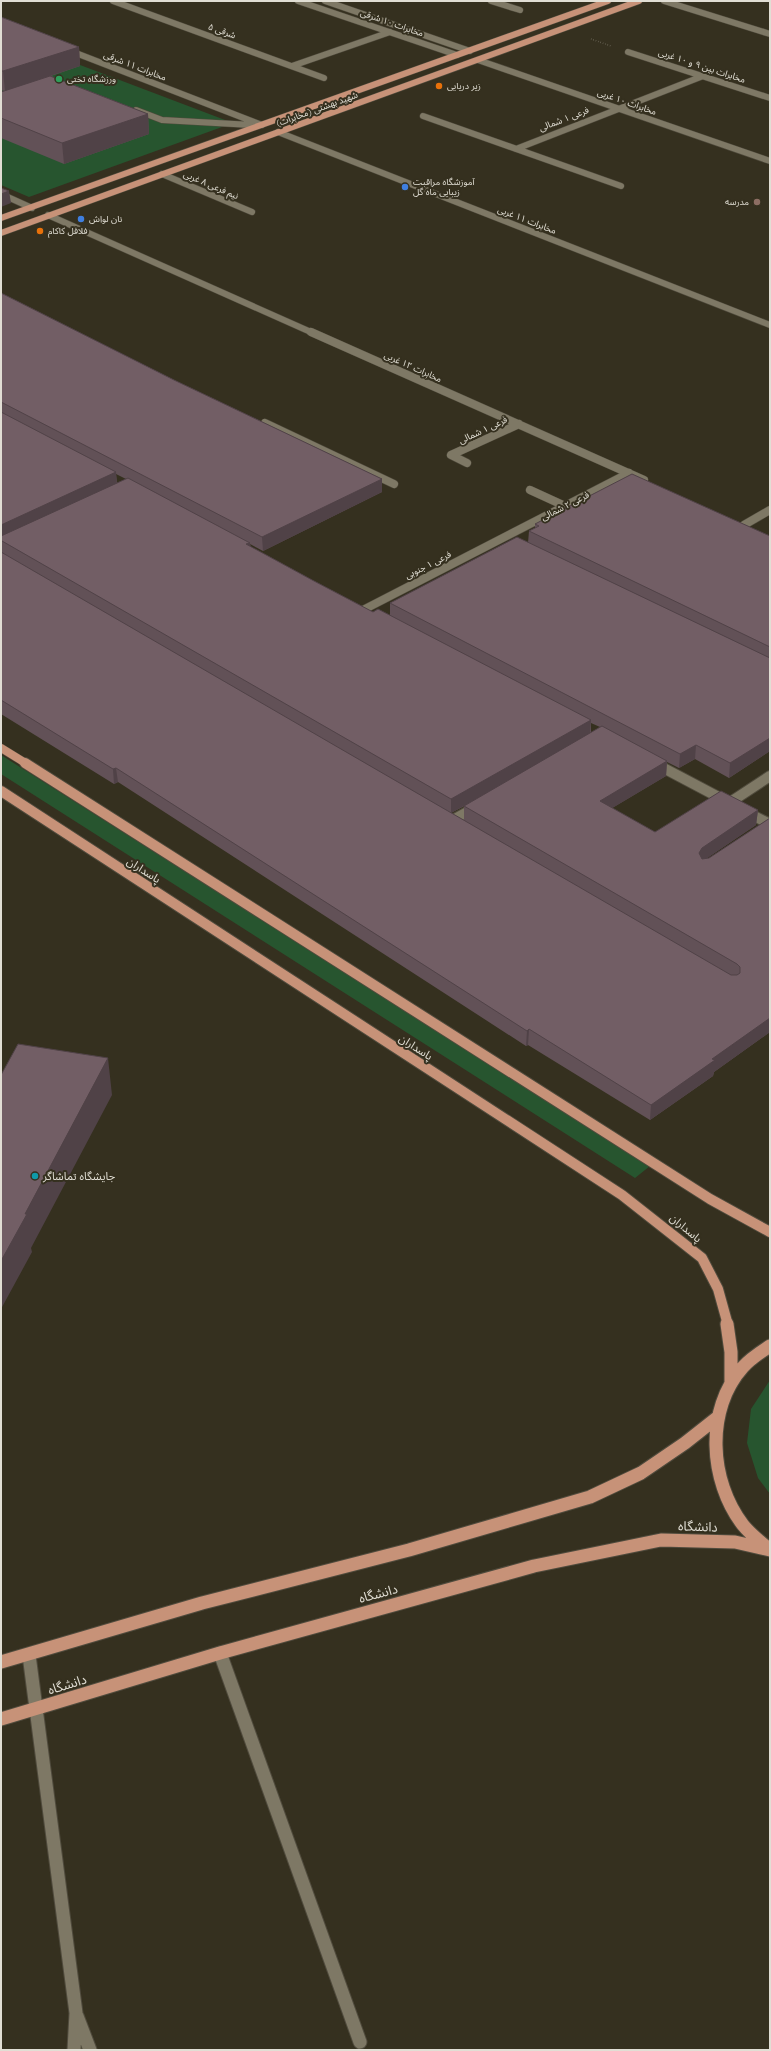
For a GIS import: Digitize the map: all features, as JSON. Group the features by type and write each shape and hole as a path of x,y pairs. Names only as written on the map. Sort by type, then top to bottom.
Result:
{"main road":[{"name":"شهید بهشتی (مخابرات)","path":"1,233 639,1"},
{"name":"شهید بهشتی (مخابرات)","path":"1,218 607,2"},
{"path":"607,2 619,8"},
{"path":"146,167 162,174"},
{"path":"1,748 710,1199 770,1232"},
{"name":"پاسداران","path":"1,791 616,1191 666,1226 704,1259 716,1284 725,1311 731,1346 731,1384"},
{"path":"770,1346 744,1366 731,1384 718,1417 715,1437 716,1458 722,1482 742,1523 770,1550"},
{"path":"1,1662 202,1603 409,1550 590,1497 641,1473 685,1443 718,1417"},
{"name":"دانشگاه","path":"1,1719 220,1653 534,1566 661,1540 735,1542 770,1550"}],"street":[{"name":"شرقی ۵","path":"113,1 324,78"},
{"name":"مخابرات ۱۰ شرقی","path":"298,1 457,55"},
{"name":"مخابرات ۱۰ شرقی","path":"325,1 470,51"},
{"path":"491,1 520,10"},
{"path":"664,1 770,34"},
{"path":"292,66 390,32"},
{"name":"مخابرات ۱۱ شرقی","path":"61,47 262,125"},
{"name":"مخابرات بین ۹ و ۱۰ غربی","path":"628,52 770,98"},
{"name":"مخابرات ۱۰ غربی","path":"478,60 770,161"},
{"path":"619,109 703,76"},
{"path":"133,109 162,120 262,125"},
{"name":"فرعی ۱ شمالی","path":"516,149 619,109"},
{"path":"423,116 621,186"},
{"name":"مخابرات ۱۱ غربی","path":"278,132 770,325"},
{"name":"نیم فرعی ۸ غربی","path":"162,174 252,212"},
{"path":"1,194 32,208"},
{"name":"مخابرات ۱۲ غربی","path":"48,215 650,483"},
{"path":"258,420 394,484"},
{"name":"فرعی ۱ شمالی","path":"467,463 451,455 519,424"},
{"name":"فرعی ۲ شمالی","path":"506,540 565,506 628,473"},
{"path":"530,490 565,506"},
{"path":"757,530 740,523 770,510"},
{"name":"فرعی ۱ جنوبی","path":"363,610 506,540"},
{"path":"648,760 729,803 768,826"},
{"path":"729,803 770,776"},
{"path":"451,822 485,802"},
{"path":"220,1653 360,2042"},
{"path":"29,1655 76,2012 74,2050"},
{"path":"76,2012 90,2050"}],"path":[{"path":"562,29 628,52"}],"green space":[{"name":"ورزشگاه تختی","path":"1,35 233,123 29,197 1,185"},
{"path":"1,755 650,1166 635,1178 1,774"},
{"path":"770,1380 770,1494 758,1478 747,1443 751,1409"}],"building":[{"path":"1,17 79,47 1,71"},
{"path":"50,76 148,114 62,143 1,118 1,92"},
{"path":"1,188 9,191 1,194"},
{"path":"1,293 174,380 382,479 262,537 1,402"},
{"path":"1,412 116,472 1,525"},
{"path":"632,474 770,536 770,647 529,531 539,526 535,524"},
{"path":"128,478 250,543 246,544 373,612 378,609 591,720 451,799 1,541 1,536"},
{"path":"517,537 770,658 770,738 730,763 696,745 680,754 390,603"},
{"path":"1,552 731,975 737,975 740,973 740,967 737,964 464,806 602,726 667,761 600,801 655,832 721,791 758,810 702,848 699,853 702,859 709,858 770,818 770,1018 712,1059 715,1060 651,1105 529,1029 527,1031 116,768 113,769 1,700"},
{"name":"جایشگاه تماشاگر","path":"18,1044 108,1058 1,1261 1,1075"}],"place":[{"name":"ورزشگاه تختی","path":"59,79"},
{"name":"زیر دریایی","path":"439,86"},
{"name":"آموزشگاه مراقبت زیبایی ماه گل","path":"405,187"},
{"name":"مدرسه","path":"757,202"},
{"name":"نان لواش","path":"81,219"},
{"name":"فلافل کاکام","path":"40,231"},
{"name":"جایشگاه تماشاگر","path":"35,1176"}]}
